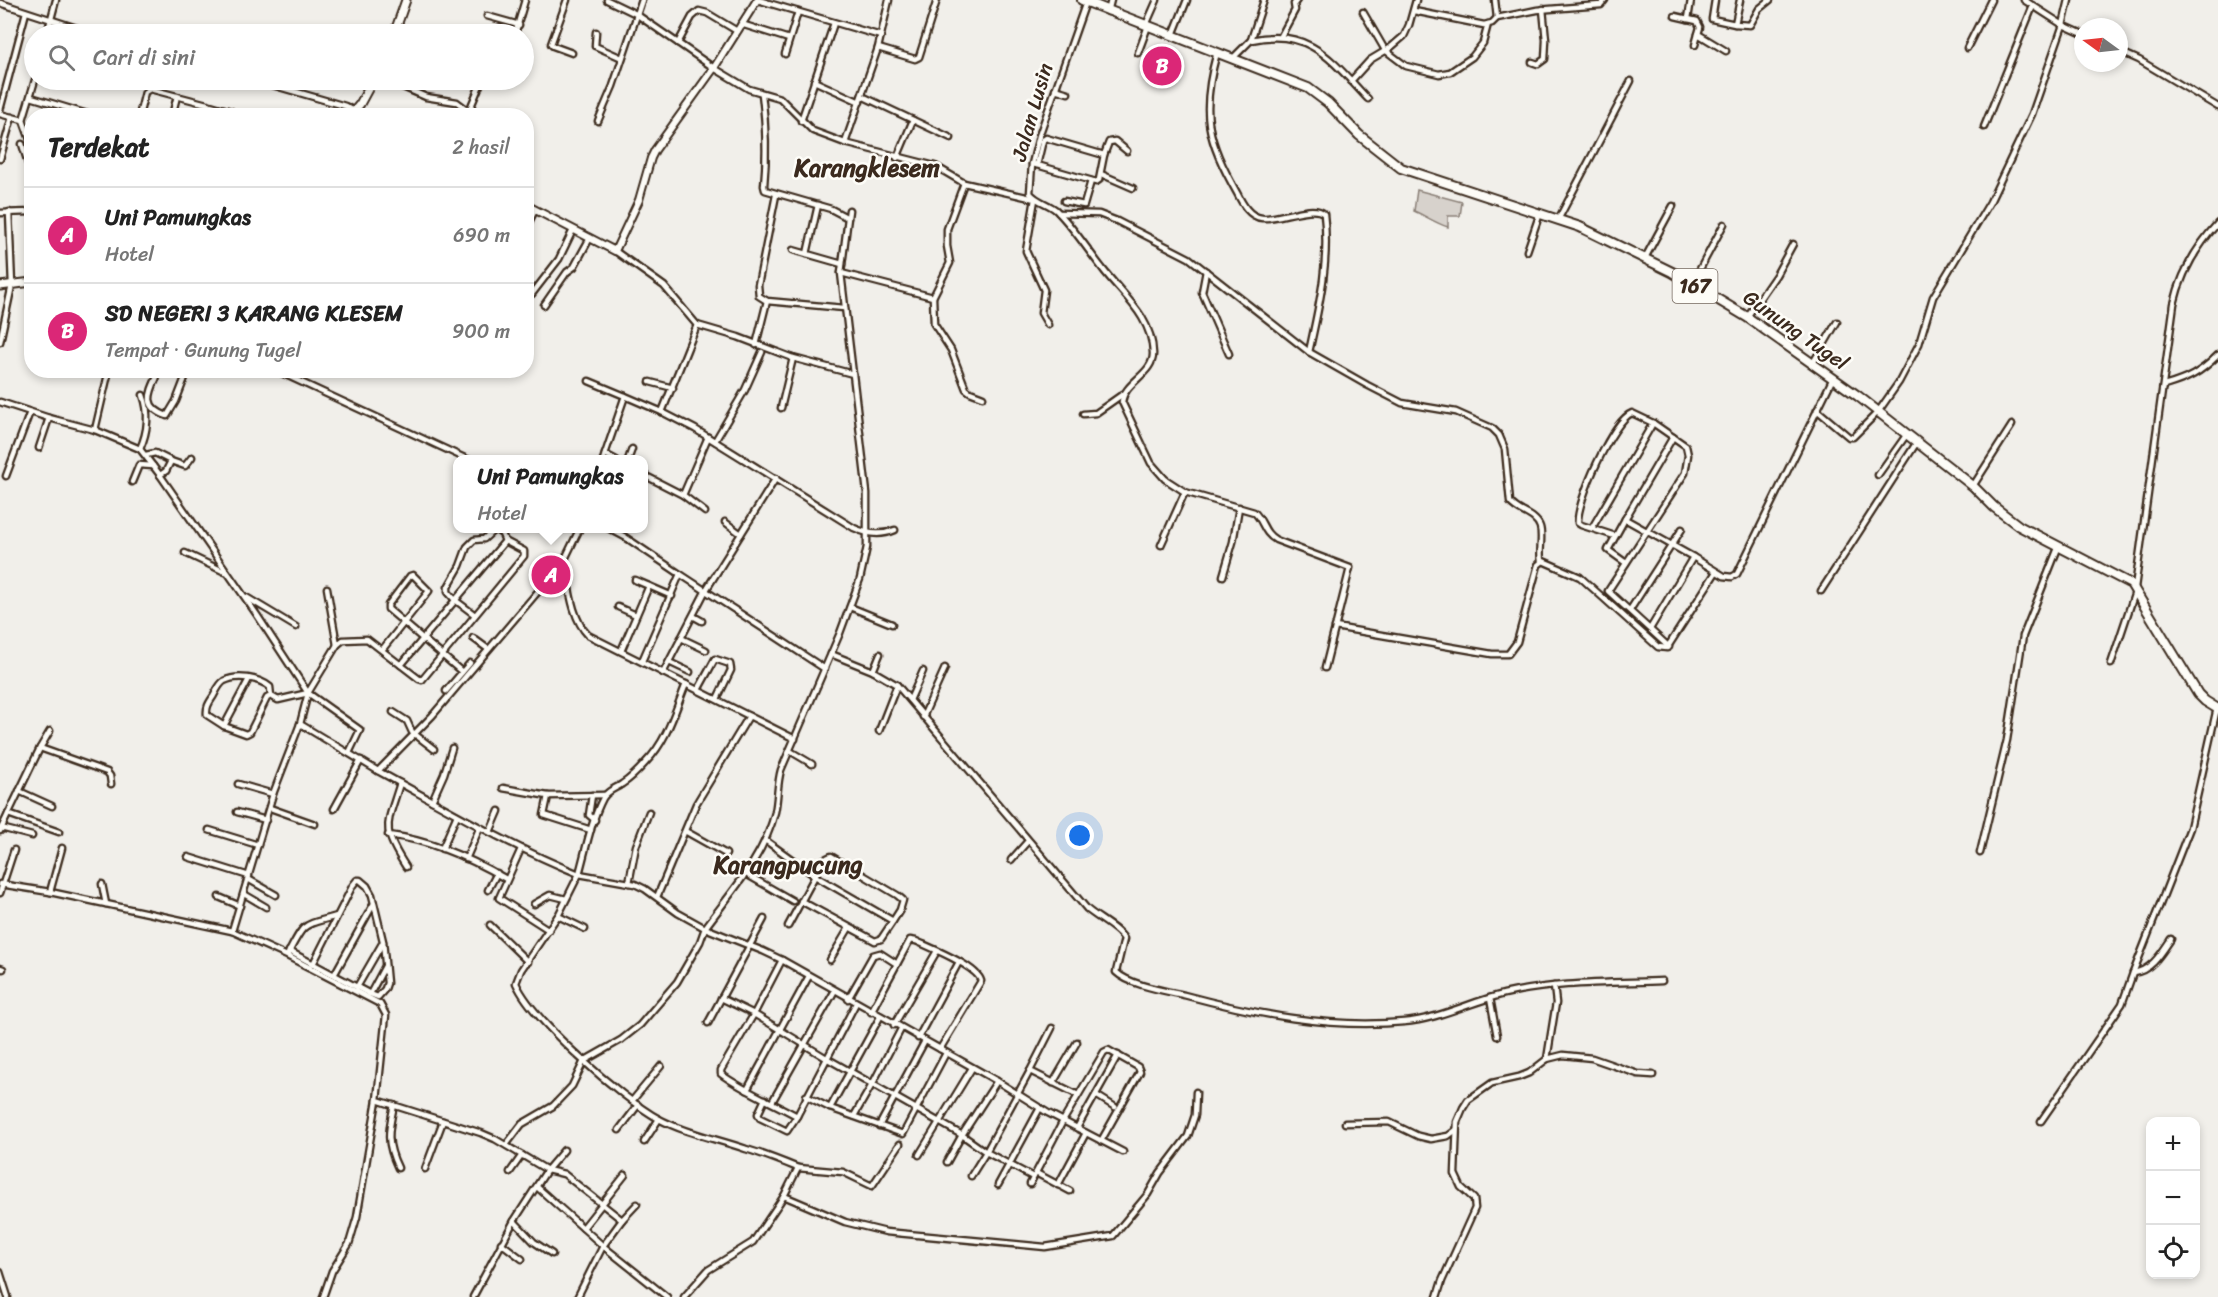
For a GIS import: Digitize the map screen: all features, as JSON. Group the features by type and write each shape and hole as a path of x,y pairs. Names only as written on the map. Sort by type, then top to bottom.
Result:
{"main road":[{"path":"398,24 406,0"},
{"name":"Gunung Tugel","path":"1084,1 1233,58 1316,93 1359,135 1401,168 1559,218 1645,258 1747,317 1878,412 1973,486 1994,507 2019,526 2058,548 2126,580 2135,588 2198,694 2217,709"},
{"path":"355,108 367,90"},
{"path":"0,286 24,283"}],"street":[{"path":"49,24 56,0"},
{"path":"519,24 525,0"},
{"path":"567,0 552,44 572,53"},
{"path":"607,0 636,14 714,68 749,89 783,100 813,131 845,143 941,169 964,183 1035,199 1050,205 1076,233 1106,274 1137,307 1153,352 1150,364 1123,394 1096,413 1083,414"},
{"path":"598,121 610,95 642,0"},
{"path":"615,252 637,206 653,154 714,68 758,0 881,36"},
{"path":"845,143 878,48 889,0"},
{"path":"878,48 915,59 919,57 937,0"},
{"path":"1108,12 1111,0"},
{"path":"1138,53 1156,0"},
{"path":"1173,35 1187,0"},
{"path":"1233,58 1251,40 1264,0"},
{"path":"1281,36 1296,9 1294,4 1297,0"},
{"path":"1351,81 1370,60 1404,36 1416,0"},
{"path":"1495,0 1497,18"},
{"path":"1414,11 1476,24 1488,24 1497,18 1543,9 1601,5 1605,0"},
{"path":"1688,19 1691,0"},
{"path":"1715,0 1712,19 1750,25 1759,9 1767,1"},
{"path":"1735,24 1740,0"},
{"path":"1967,48 1991,0"},
{"path":"2024,0 2074,30"},
{"path":"1817,410 1851,438 1878,412 1912,359 1933,297 1990,202 2032,114 2063,25 2069,0"},
{"name":"Jalan Lusin","path":"1048,325 1041,313 1044,297 1042,283 1026,251 1035,199 1030,193 1041,128 1084,1"},
{"path":"0,2 60,24"},
{"path":"1984,127 2033,6"},
{"path":"1532,62 1538,64 1545,59 1543,9"},
{"path":"678,43 692,17 699,11 707,13 736,31"},
{"path":"23,120 0,112 26,12"},
{"path":"785,54 798,12"},
{"path":"1363,12 1385,50 1406,66 1439,74 1450,72 1472,57 1483,43 1488,24"},
{"path":"487,16 515,24"},
{"path":"1675,16 1699,24 1695,45"},
{"path":"801,121 834,23"},
{"path":"741,24 789,39"},
{"path":"596,32 595,46 622,58"},
{"path":"1698,34 1726,51"},
{"path":"1251,40 1281,36 1312,45 1368,99"},
{"path":"1217,52 1209,85 1209,130 1215,151 1245,207 1252,215 1262,218 1315,210 1324,214 1325,275 1309,352"},
{"path":"2128,55 2218,107"},
{"path":"814,81 913,120 951,138"},
{"path":"1559,218 1631,81"},
{"path":"1055,89 1068,93"},
{"path":"27,108 33,90"},
{"path":"142,108 148,90 221,108"},
{"path":"284,90 337,108"},
{"path":"410,90 426,97 458,102 463,108"},
{"path":"470,108 478,90"},
{"path":"762,94 767,152 765,190 831,209 848,218"},
{"path":"174,108 177,96"},
{"path":"31,98 66,108"},
{"path":"206,108 207,104"},
{"path":"0,159 12,117"},
{"path":"897,158 913,120"},
{"path":"1104,155 1047,138 1043,141 1035,164 1091,181 1099,180 1109,142 1115,141 1127,151"},
{"path":"22,144 24,150"},
{"path":"1101,174 1133,188"},
{"path":"1064,201 1084,205 1091,181"},
{"path":"964,183 947,229 950,263 933,297 934,324 951,350 966,389 983,397"},
{"path":"776,195 758,285 759,296 767,301 844,308"},
{"path":"807,254 818,205"},
{"path":"1645,258 1673,206"},
{"path":"534,214 536,210 615,252 664,286 698,325 793,358 853,374"},
{"path":"506,1145 522,1124 553,1106 572,1086 584,1060 632,1032 659,1004 678,981 700,942 705,928 746,874 765,840 775,810 777,783 850,607 860,579 867,547 867,493 841,273 849,210"},
{"path":"0,342 12,285 9,212"},
{"path":"0,213 24,212"},
{"path":"1059,213 1094,213 1105,216 1189,258 1309,352 1402,403 1456,412 1492,428 1499,435 1505,448 1510,502 1519,511 1536,520 1540,526 1541,561 1516,642 1508,654 1492,654 1335,627"},
{"path":"1527,251 1540,213"},
{"path":"2111,664 2124,631 2135,588 2177,290 2195,252 2218,223"},
{"path":"1692,284 1724,224"},
{"path":"534,291 558,259 573,230"},
{"path":"544,305 567,272 574,267 590,238"},
{"path":"1747,317 1776,275 1793,244"},
{"path":"793,250 842,264"},
{"path":"1206,271 1202,292 1228,354"},
{"path":"841,273 933,297"},
{"path":"756,345 767,301"},
{"path":"1813,363 1837,322"},
{"path":"663,412 698,325"},
{"path":"715,441 745,390 762,352"},
{"path":"2164,386 2188,379 2204,369 2218,355"},
{"path":"781,408 793,358"},
{"path":"95,430 107,378"},
{"path":"157,378 150,393 150,402 153,409 167,416 171,413 185,378"},
{"path":"292,378 460,455"},
{"path":"1625,519 1728,578 1737,574 1833,378"},
{"path":"589,381 663,412 776,478 854,528 867,534 895,530"},
{"path":"650,382 673,388"},
{"path":"1123,394 1123,407 1151,463 1166,479 1185,492 1257,514 1270,537 1350,568 1325,668"},
{"path":"140,449 148,417 143,395"},
{"path":"605,455 625,396"},
{"path":"0,402 95,430 140,449 146,455 308,693 360,730 349,753"},
{"path":"6,476 30,412"},
{"path":"1615,536 1578,523 1578,513 1591,476 1619,423 1632,413 1653,423 1686,446 1688,451 1685,473 1608,591 1669,647"},
{"path":"39,448 48,418"},
{"path":"1592,528 1653,423"},
{"path":"1973,486 2012,425"},
{"path":"1878,475 1906,434"},
{"path":"683,495 708,437"},
{"path":"1626,563 1608,550 1673,437"},
{"path":"1821,591 1917,442"},
{"path":"630,455 632,449"},
{"path":"146,455 155,453 185,466 192,457"},
{"path":"160,475 166,471 171,461"},
{"path":"132,482 139,465 153,466"},
{"path":"648,477 683,495 705,512"},
{"path":"663,673 706,590 776,478"},
{"path":"1161,545 1185,492"},
{"path":"1222,576 1233,542 1239,507"},
{"path":"725,522 741,534"},
{"path":"1630,610 1682,529"},
{"path":"476,615 455,600 448,592 448,587 469,544 474,540 484,539 491,533"},
{"path":"232,931 273,794 300,724 308,693 337,645 344,640 364,639 422,680 524,556 524,551 505,541 501,533"},
{"path":"378,771 414,734 564,561 578,533"},
{"path":"617,533 825,669"},
{"path":"401,665 505,541"},
{"path":"1980,853 2007,740 2023,636 2058,548"},
{"path":"185,553 227,574"},
{"path":"1650,629 1693,556"},
{"path":"564,561 576,615 583,630 596,639 795,739"},
{"path":"1541,561 1549,562 1580,577 1658,647 1664,649 1669,647 1716,572"},
{"path":"642,661 680,574"},
{"path":"382,650 403,623 429,591 413,575 387,607 403,623 462,672"},
{"path":"635,580 672,596"},
{"path":"621,651 649,586"},
{"path":"327,588 337,645"},
{"path":"241,594 296,627"},
{"path":"618,607 636,615"},
{"path":"850,607 892,624"},
{"path":"693,616 702,621"},
{"path":"473,638 488,649"},
{"path":"681,638 706,650"},
{"path":"831,654 873,671 897,685 1087,909 1099,920 1120,933 1124,939 1116,972 1135,982 1200,1000 1305,1021 1344,1024 1404,1022 1440,1015 1502,994 1554,986 1662,981"},
{"path":"873,671 880,654"},
{"path":"698,690 716,659 724,661 730,664 731,670 717,699"},
{"path":"669,662 690,672"},
{"path":"446,691 470,663"},
{"path":"923,717 945,668"},
{"path":"910,700 924,671"},
{"path":"224,726 249,679"},
{"path":"225,680 261,681 270,687 271,696 267,698 250,732 246,734 224,726 207,714 207,708 220,684 225,680"},
{"path":"503,788 548,796 605,795 622,784 657,750 686,684"},
{"path":"879,731 897,685"},
{"path":"271,696 278,700 308,693"},
{"path":"2041,1121 2122,1004 2190,828 2217,709"},
{"path":"393,712 407,721 414,734 434,749"},
{"path":"657,897 704,789 749,716"},
{"path":"300,724 457,816 521,849 579,874 629,883 645,889 678,913 705,928 782,960 834,992 997,1081 1063,1121 1123,1152"},
{"path":"32,836 0,830 50,731"},
{"path":"40,748 107,772 111,784"},
{"path":"432,801 452,748"},
{"path":"790,751 812,764"},
{"path":"334,809 361,760"},
{"path":"400,783 388,823 388,835 406,867"},
{"path":"238,784 273,794"},
{"path":"19,792 52,806"},
{"path":"592,795 589,815 595,820"},
{"path":"605,795 591,830 579,874 558,916 516,979 518,987 543,1020 584,1060 632,1101 659,1119 798,1168 843,1172 872,1186 900,1144"},
{"path":"548,796 544,816 591,830"},
{"path":"270,808 315,824"},
{"path":"490,832 499,811"},
{"path":"237,812 266,820"},
{"path":"629,883 636,846 648,812"},
{"path":"8,814 59,832"},
{"path":"442,849 457,816"},
{"path":"466,859 480,827"},
{"path":"209,831 258,845"},
{"path":"685,831 726,854"},
{"path":"388,835 412,838 442,849 507,879"},
{"path":"765,840 815,876 892,921"},
{"path":"1011,860 1028,841"},
{"path":"50,892 62,848"},
{"path":"521,849 499,898 549,930"},
{"path":"0,893 1,884 14,850"},
{"path":"788,926 801,901 815,876 823,860 831,856 903,900 900,910 878,941 849,928 801,901"},
{"path":"188,857 248,877 276,895"},
{"path":"488,890 497,873"},
{"path":"746,874 793,901"},
{"path":"1,884 50,892 232,931 313,963 370,994 379,996 385,989 388,976 383,941 370,890 360,880 357,880 313,963"},
{"path":"102,884 106,904"},
{"path":"243,894 266,908"},
{"path":"534,904 550,895 566,899"},
{"path":"219,897 240,906"},
{"path":"334,975 373,905"},
{"path":"288,954 301,928 337,916"},
{"path":"558,916 585,929"},
{"path":"708,1023 764,919"},
{"path":"490,925 528,962"},
{"path":"830,960 849,928"},
{"path":"2133,973 2142,972 2152,965 2171,939"},
{"path":"871,1012 910,940 959,962 978,974 981,981 940,1049"},
{"path":"357,987 383,941"},
{"path":"894,1025 937,951"},
{"path":"848,999 873,955 880,953 897,964"},
{"path":"288,954 380,1004 385,1010 386,1020 377,1100 363,1188 349,1244 332,1271 323,1297"},
{"path":"782,960 721,1074 797,1116"},
{"path":"918,1038 959,962"},
{"path":"370,994 385,966"},
{"path":"747,1090 809,976"},
{"path":"1547,1059 1556,1002 1554,986"},
{"path":"772,1102 834,992"},
{"path":"721,998 754,1014 828,1059 941,1122 986,1152 1070,1191"},
{"path":"1490,998 1497,1036"},
{"path":"765,1099 758,1114 760,1118 787,1131 828,1059 856,1003"},
{"path":"830,1108 880,1017"},
{"path":"971,1176 1052,1028"},
{"path":"854,1116 901,1029"},
{"path":"879,1126 925,1041"},
{"path":"1053,1083 1077,1042"},
{"path":"1030,1184 1078,1095 1104,1052 1108,1050 1138,1067 1140,1072 1101,1141"},
{"path":"806,1096 830,1108 903,1134 946,1053"},
{"path":"1077,1128 1118,1055"},
{"path":"1437,1297 1475,1208 1474,1199 1461,1187 1455,1174 1456,1130 1460,1113 1468,1100 1492,1083 1519,1077 1547,1059 1563,1055 1592,1058 1638,1074 1653,1075"},
{"path":"632,1101 661,1066"},
{"path":"919,1155 972,1068"},
{"path":"1030,1071 1078,1095"},
{"path":"947,1162 997,1081"},
{"path":"784,1196 845,1222 886,1232 1045,1247 1113,1236 1148,1194 1160,1173 1188,1137 1195,1115 1196,1092"},
{"path":"1096,1095 1115,1107"},
{"path":"377,1100 481,1133 506,1145 547,1170 564,1174 622,1220"},
{"path":"394,1105 388,1135 390,1150 399,1168"},
{"path":"619,1130 638,1105"},
{"path":"998,1185 1040,1108"},
{"path":"644,1142 659,1119"},
{"path":"425,1169 443,1121"},
{"path":"1345,1123 1389,1122 1418,1136 1431,1139 1448,1136 1456,1130"},
{"path":"1058,1185 1086,1133"},
{"path":"472,1297 514,1221 547,1170 564,1150"},
{"path":"510,1172 522,1155"},
{"path":"684,1297 708,1270 753,1242 784,1196 798,1168"},
{"path":"583,1228 625,1175"},
{"path":"537,1187 664,1296"},
{"path":"578,1296 603,1246 637,1204"},
{"path":"514,1221 534,1242 552,1254"},
{"path":"501,1243 522,1259"},
{"path":"0,1272 8,1297"}],"shaded area":[{"path":"1417,190 1462,202 1460,216 1448,216 1448,227 1414,211"}],"place":[{"name":"SD NEGERI 3 KARANG KLESEM","path":"1162,66"},
{"name":"Uni Pamungkas","path":"551,575"}],"district":[{"name":"Karangklesem","path":"867,168"},
{"name":"Karangpucung","path":"788,865"}]}
